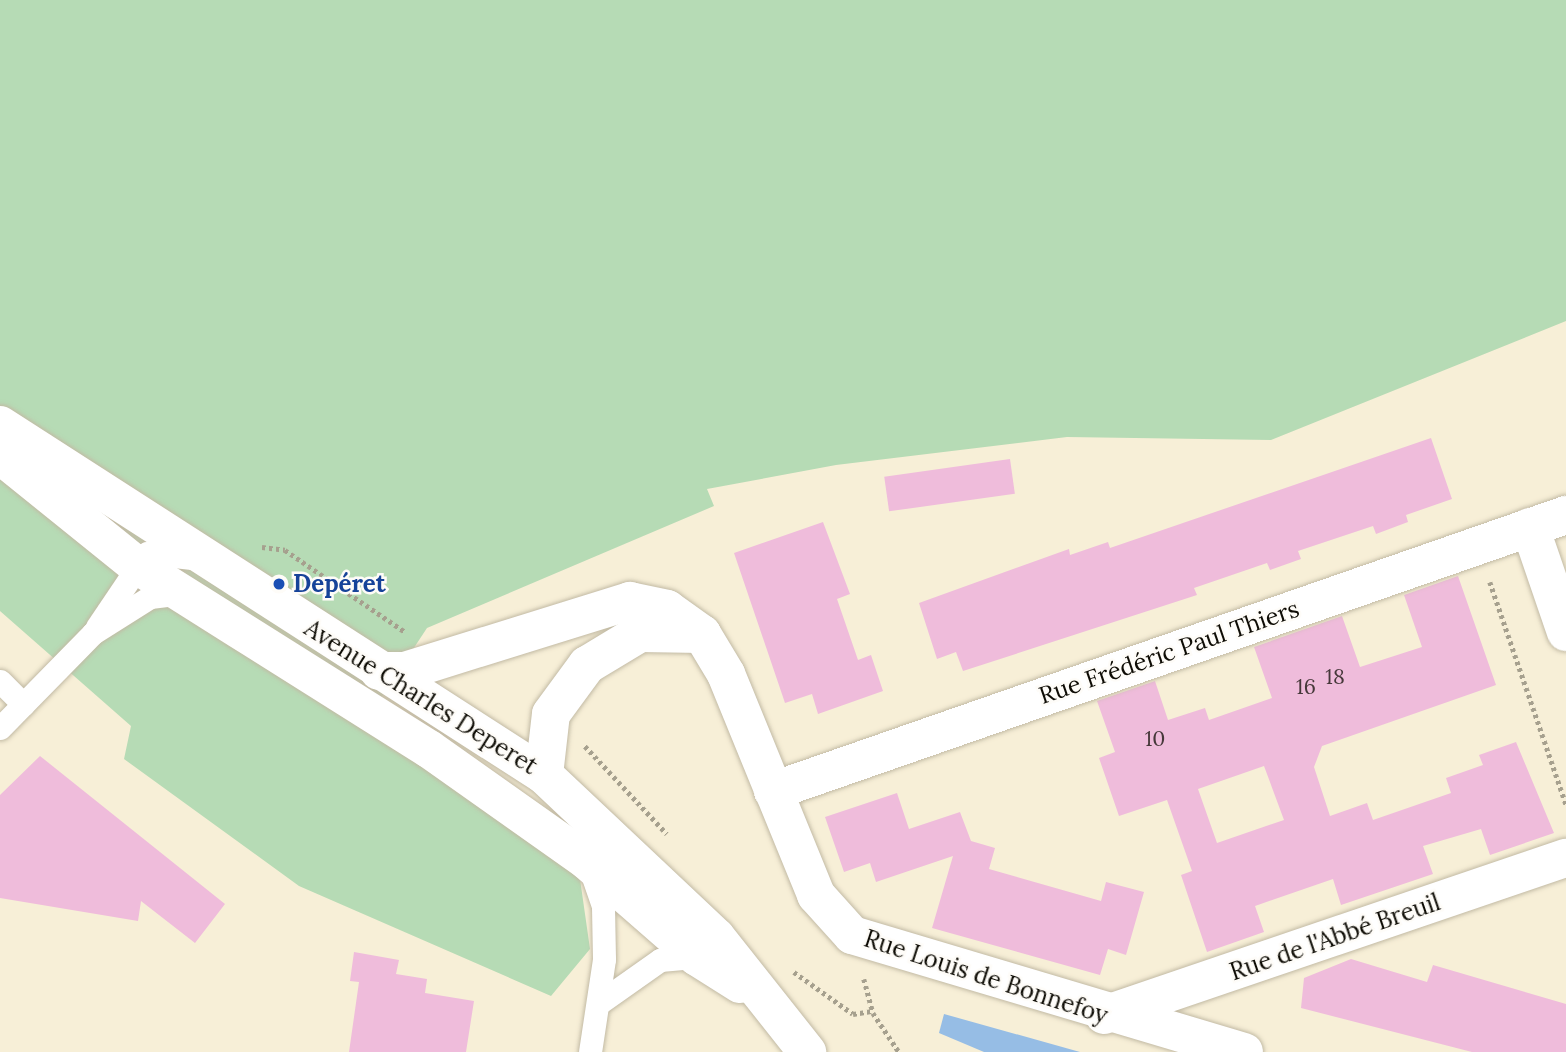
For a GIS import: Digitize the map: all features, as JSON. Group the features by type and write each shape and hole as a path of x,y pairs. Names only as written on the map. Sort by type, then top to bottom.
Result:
{"street":[{"name":"Avenue Charles Deperet","path":"0,425 544,775 716,937 762,999 807,1052"},
{"name":"Avenue Charles Deperet","path":"0,455 135,564 429,749 587,862 697,957 762,999"},
{"name":"Rue Frédéric Paul Thiers","path":"773,791 1566,515"},
{"path":"1530,527 1566,632"},
{"name":"Rue Louis de Bonnefoy","path":"379,671 405,671 630,601 667,609 702,634 726,674 816,895 852,935 1104,1015 1244,1052"},
{"path":"544,775 551,715 587,665 640,633 702,634"},
{"name":"Rue de l'Abbé Breuil","path":"1104,1015 1566,858"}],"lane":[{"path":"93,633 135,564 163,551 222,568"},
{"path":"0,728 93,633 150,597 181,593"},
{"path":"0,681 23,704"},
{"path":"587,862 603,906 598,1003 590,1052"},
{"path":"598,1003 660,960 697,957"}],"path":[{"path":"1477,545 1566,804"},
{"path":"852,935 873,1013 899,1052"}],"green space":[{"path":"0,0 1566,0 1566,321 1271,440 1067,437 836,465 707,489 714,506 427,628 365,722 580,879 590,949 551,996 299,886 124,759 131,726 0,611"}],"water":[{"path":"944,1014 1080,1052 984,1052 939,1033"}],"building":[{"path":"1431,438 1452,499 1406,515 1408,522 1376,534 1373,526 1298,551 1301,559 1270,570 1267,563 1194,588 1197,595 963,671 956,652 937,659 919,603 1069,549 1070,555 1108,542 1110,548"},
{"path":"1010,459 1015,494 889,511 884,477"},
{"path":"823,522 850,594 837,599 858,660 871,655 883,691 818,714 812,694 785,703 734,553"},
{"path":"1458,576 1496,685 1322,746 1314,767 1330,816 1367,803 1373,820 1451,793 1446,778 1483,765 1479,755 1516,742 1554,833 1490,855 1481,829 1423,846 1433,874 1341,905 1333,879 1255,906 1264,932 1207,952 1181,875 1192,871 1167,800 1119,816 1099,758 1115,752 1097,701 1155,681 1168,720 1205,708 1209,720 1272,698 1254,647 1342,616 1360,667 1422,647 1404,595","holes":["1264,766 1284,820 1217,843 1198,789"]},
{"path":"40,756 225,904 195,943 141,901 138,921 0,898 0,795"},
{"path":"897,793 909,829 960,812 971,841 995,848 989,869 1101,901 1106,882 1144,892 1126,955 1108,949 1100,975 932,928 953,856 876,882 870,863 844,872 825,817"},
{"path":"354,952 399,960 396,974 427,979 425,993 474,1001 466,1052 349,1052 359,982 350,981"},
{"path":"1351,959 1427,982 1433,965 1566,1004 1566,1052 1472,1052 1301,1008 1304,978"}],"place":[{"name":"Depéret","path":"279,584"}]}
